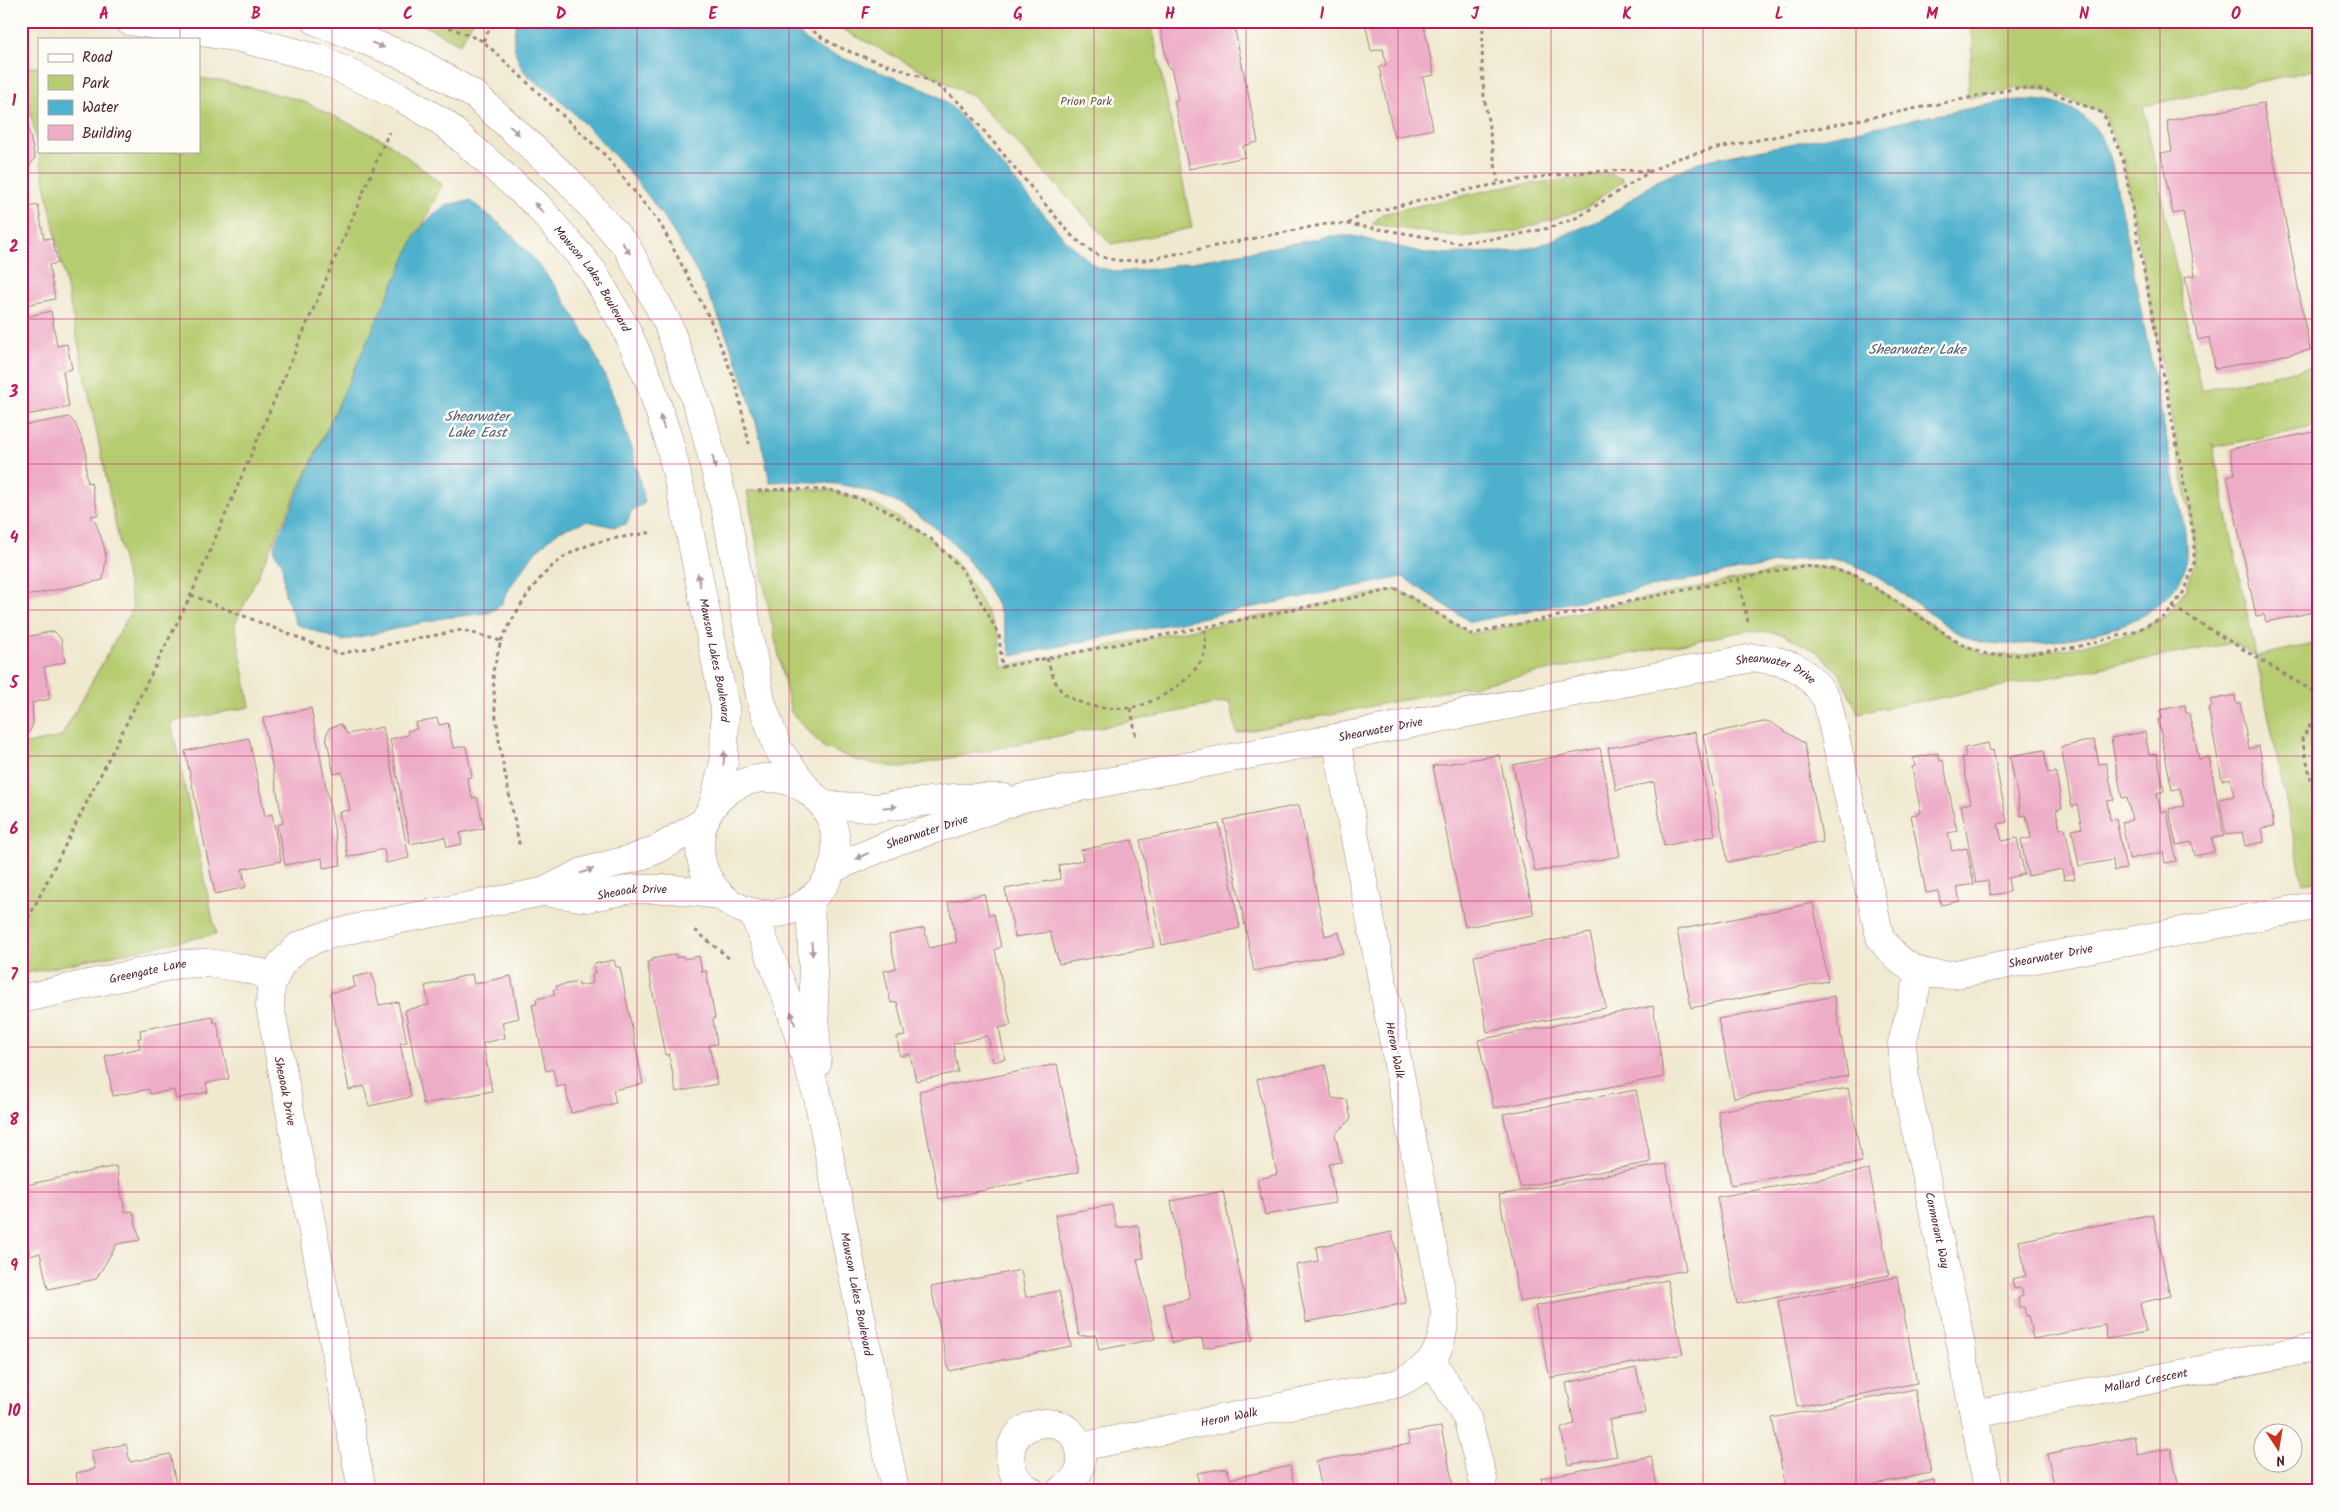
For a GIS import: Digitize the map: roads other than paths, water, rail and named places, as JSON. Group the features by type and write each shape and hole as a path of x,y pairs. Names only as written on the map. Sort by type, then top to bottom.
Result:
{"street":[{"name":"Mawson Lakes Boulevard","path":"129,21 240,38 317,58 400,96 444,123 537,205 592,270 625,327 650,383 668,441 687,518 725,708 724,762 709,813"},
{"path":"316,21 417,61 476,96 568,180 627,248 666,322 702,418 726,512 761,701 778,749 815,797 836,833 836,862 826,884 810,900 791,911 769,915 754,913 731,904 714,889 701,864 700,834 709,813 732,787 756,778 781,778 815,797"},
{"name":"Shearwater Drive","path":"832,869 897,841 958,822 1023,798 1743,660 1773,659 1789,664 1811,678 1827,700 1880,938 1891,953 1904,965 1920,972 1941,976 1956,974 2319,905"},
{"name":"Heron Walk","path":"1080,1447 1396,1384 1417,1374 1432,1360 1444,1334 1445,1311 1336,738"},
{"name":"Shearwater Drive","path":"815,797 875,808 955,798 1023,798"},
{"name":"Sheaoak Drive","path":"362,1490 276,1048 270,1006 271,986 281,964 299,946 321,937 365,926 543,892 583,872 638,857 660,848 709,813"},
{"name":"Sheaoak Drive","path":"543,892 587,898 632,889 673,889 720,895"},
{"name":"Mawson Lakes Boulevard","path":"810,900 818,1098"},
{"name":"Mawson Lakes Boulevard","path":"754,913 788,1001 818,1098 895,1490"},
{"name":"Greengate Lane","path":"21,999 179,964 206,963 237,967 275,976"},
{"name":"Cormorant Way","path":"1920,972 1902,1044 1905,1080 1988,1490"},
{"name":"Mallard Crescent","path":"1974,1414 2319,1347"},
{"path":"1432,1360 1467,1418 1483,1479"},
{"path":"1030,1490 1017,1478 1010,1460 1013,1443 1026,1428 1046,1422 1067,1428 1075,1436 1080,1447 1082,1462 1078,1474 1074,1480 1061,1490"}],"water":[{"name":"Shearwater Lake","path":"517,21 787,21 806,40 821,50 938,96 955,110 1068,243 1097,267 1118,272 1156,269 1331,236 1353,236 1429,254 1506,252 1538,246 1607,217 1655,182 1698,162 2007,101 2026,100 2059,104 2073,110 2086,119 2096,130 2105,145 2112,164 2185,531 2186,554 2184,571 2175,586 2163,600 2148,612 2132,621 2088,635 2037,643 1990,643 1972,640 1953,630 1885,582 1863,569 1832,559 1797,559 1470,622 1403,577 1011,656 998,608 987,587 957,548 920,516 876,494 853,487 812,482 770,482 748,396 734,355 698,274 676,236 651,199 623,165 563,103 532,79 522,68 514,45"},
{"name":"Shearwater Lake East","path":"470,201 504,228 535,260 562,296 585,335 605,376 621,418 635,461 645,503 632,510 626,524 614,527 587,521 559,531 535,552 510,587 501,605 489,613 443,618 342,641 296,624 285,594 282,563 275,553 274,546 416,234 433,214 439,210 452,204"}],"park label":[{"name":"Prion Park","path":"1086,101"}]}
